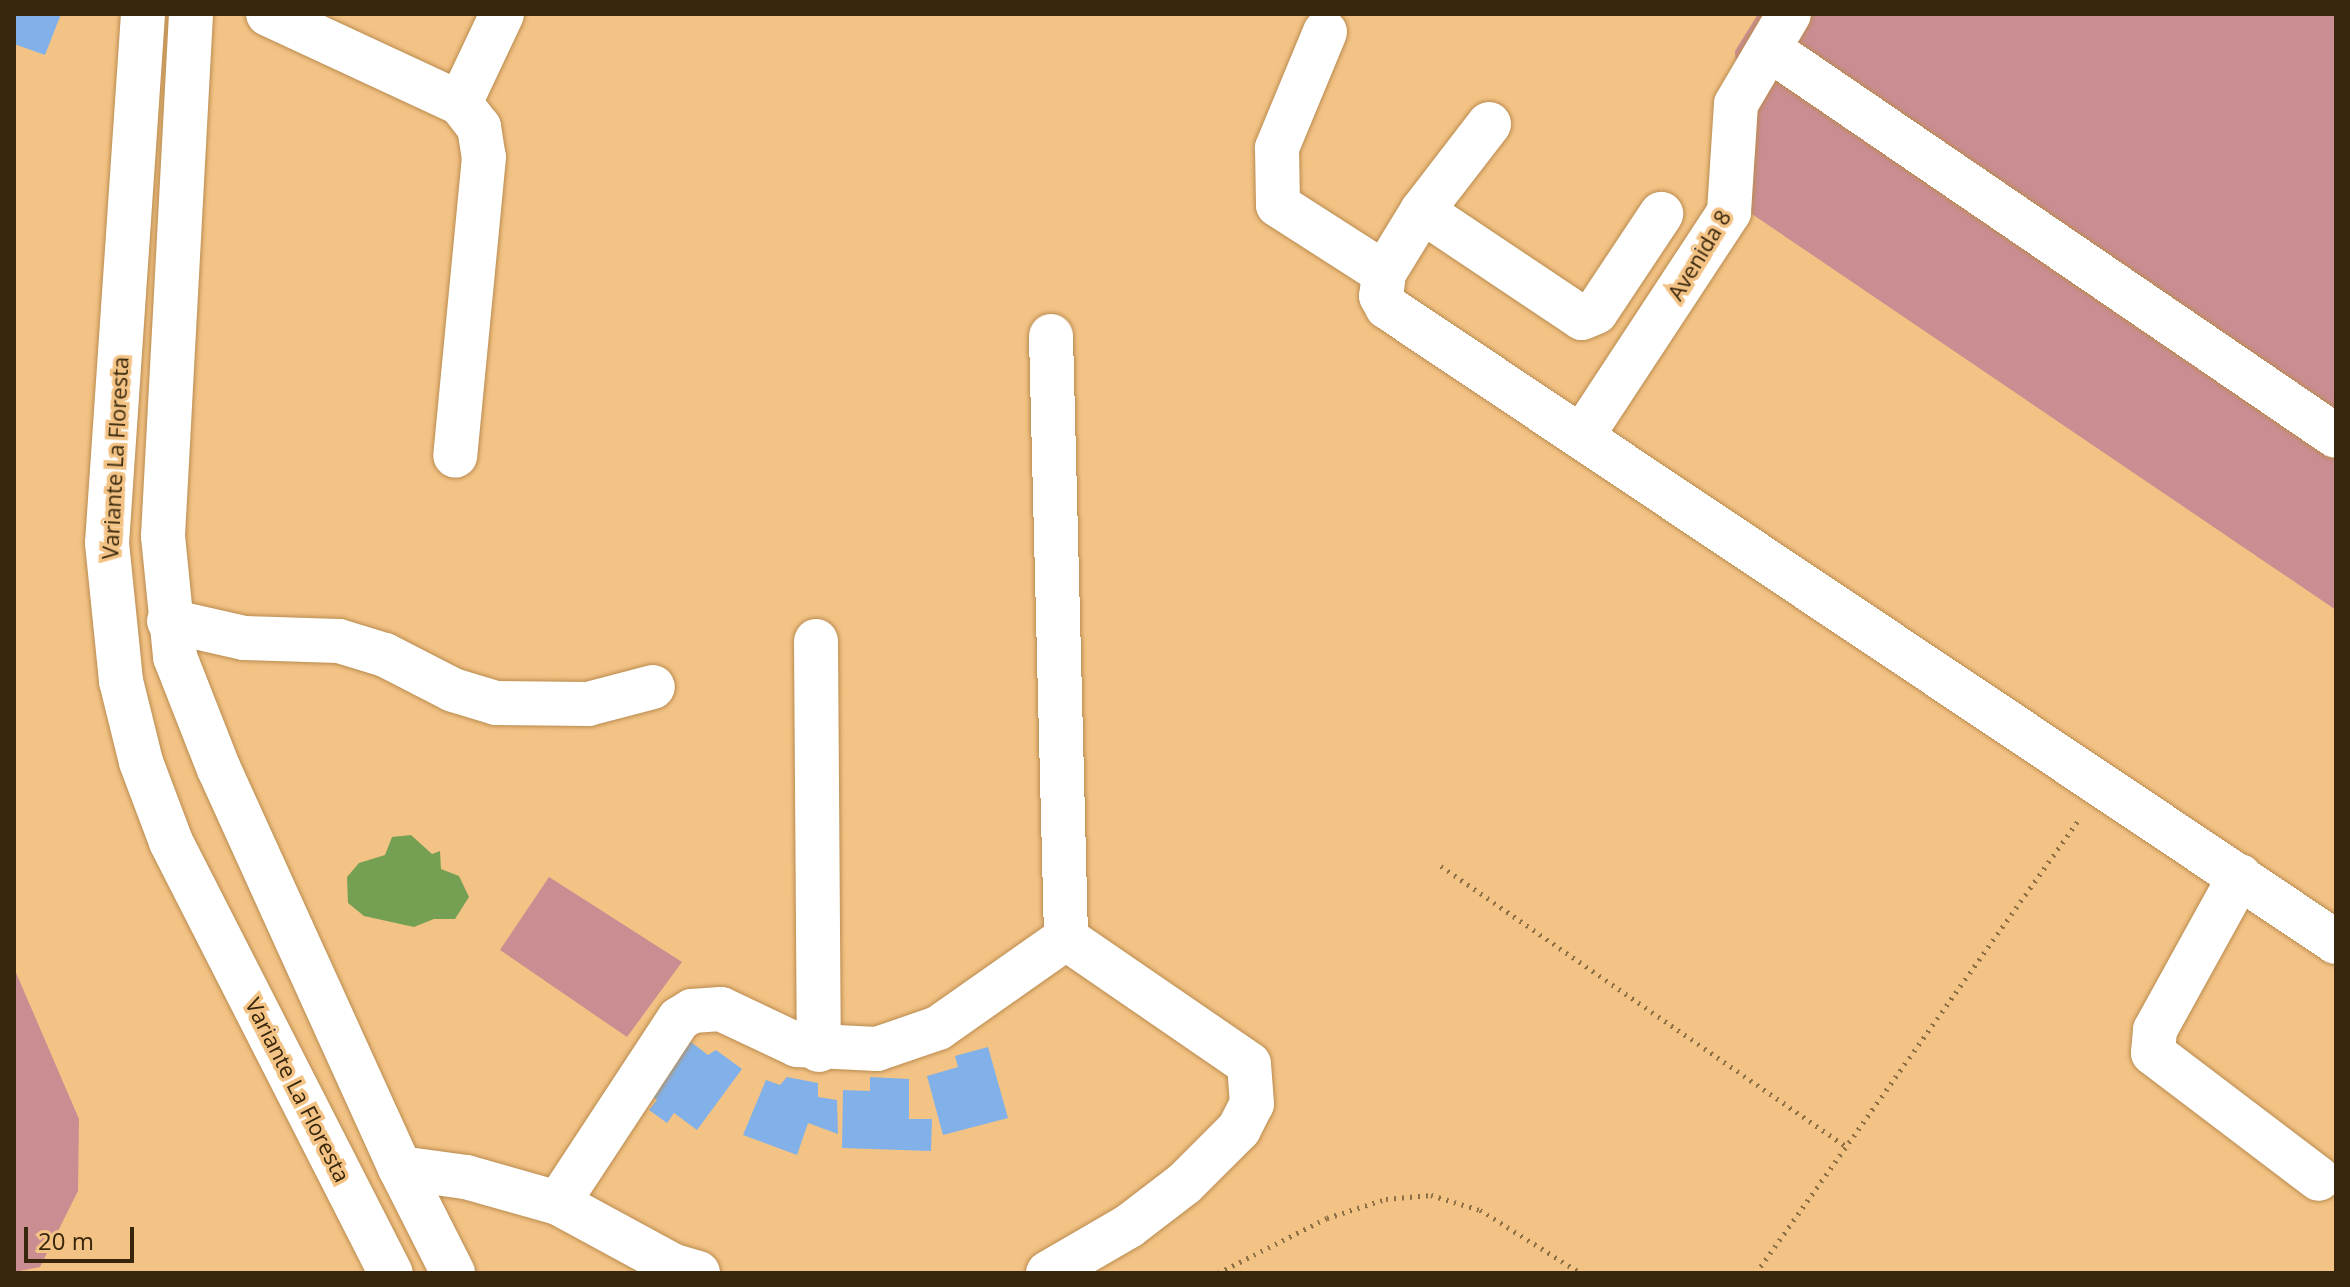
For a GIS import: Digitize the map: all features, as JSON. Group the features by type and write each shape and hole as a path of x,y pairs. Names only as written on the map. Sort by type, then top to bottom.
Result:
{"street":[{"name":"Variante La Floresta","path":"143,14 107,543 121,681 141,762 171,842 391,1273"},
{"path":"191,14 163,536 169,621 175,657 219,769 400,1168 441,1269"},
{"path":"268,14 460,103 479,127 484,157 455,456"},
{"path":"460,103 502,14"},
{"path":"1325,32 1277,148 1278,205 1384,273"},
{"path":"1779,32 2336,436"},
{"name":"Avenida 8","path":"1582,436 1729,212 1736,104 1779,32"},
{"path":"1489,124 1422,211 1384,273 1381,296 1387,307 2104,783 2336,942"},
{"path":"1422,211 1582,318 1596,312 1661,214"},
{"path":"1051,336 1066,938"},
{"path":"169,621 244,638 339,641 385,655 453,690 496,703 588,704 653,687"},
{"path":"816,641 819,1050"},
{"path":"2240,876 2155,1030 2153,1053 2319,1179"},
{"path":"558,1203 679,1019 692,1011 721,1009 797,1045 819,1050 877,1049 938,1028 1066,938"},
{"path":"1048,1273 1129,1226 1184,1184 1239,1129 1252,1104 1249,1064 1066,938"},
{"path":"400,1168 466,1177 558,1203 674,1266 698,1273"}],"path":[{"path":"1756,1273 1849,1148 2104,783"},
{"path":"1441,866 1849,1148"},
{"path":"1218,1273 1327,1218 1386,1199 1431,1195 1480,1210 1581,1273"}],"shaded area":[{"path":"1758,14 2336,14 2336,610 1746,210 1735,51"},
{"path":"411,835 432,854 440,851 441,869 459,876 469,897 455,919 434,919 414,927 364,916 348,903 347,877 359,863 385,855 392,837"},
{"path":"549,877 682,962 627,1037 500,950"},
{"path":"14,968 79,1119 78,1191 40,1267 14,1272"}],"building":[{"path":"14,14 61,14 45,55 14,44"},
{"path":"687,1039 708,1055 716,1050 742,1069 697,1130 674,1113 667,1123 649,1110 657,1100 647,1093"},
{"path":"988,1047 1008,1118 943,1135 927,1076 958,1067 955,1056"},
{"path":"787,1077 818,1083 818,1097 837,1100 838,1134 808,1123 797,1155 743,1135 766,1080 780,1085"},
{"path":"870,1077 909,1079 909,1119 932,1119 931,1151 842,1148 843,1090 870,1091"}]}
